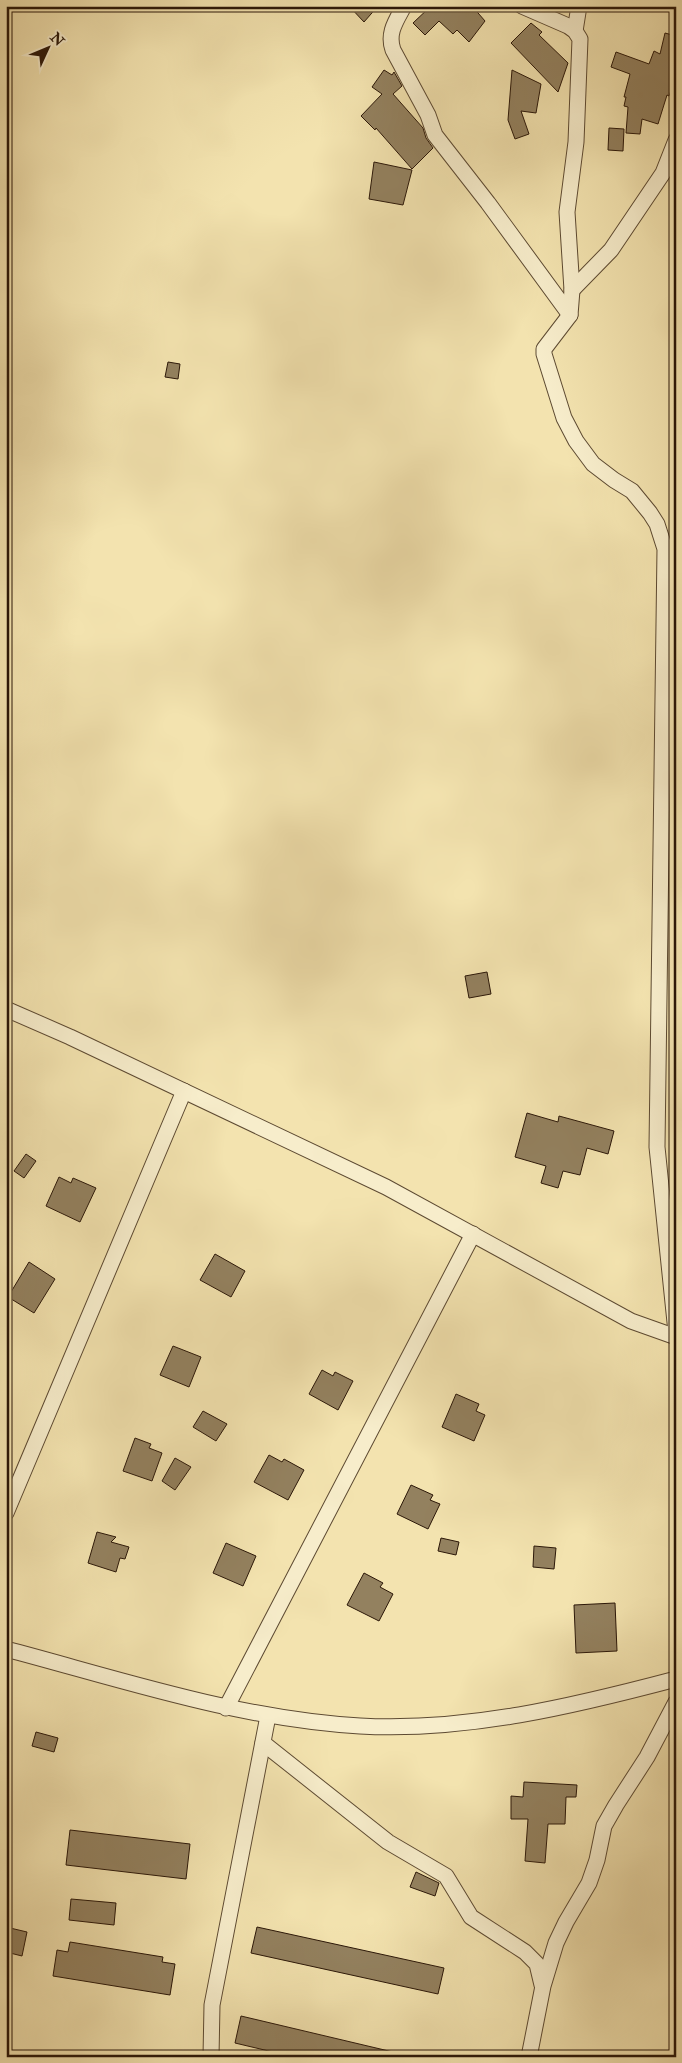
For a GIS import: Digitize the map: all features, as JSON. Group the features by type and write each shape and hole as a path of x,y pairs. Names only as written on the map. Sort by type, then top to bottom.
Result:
{"street":[{"path":"404,6 389,40 428,115 435,135 570,314"},
{"path":"522,6 575,31 580,38 576,142 567,212 572,290 570,314 544,349 544,354 564,418 576,441 593,464 632,491 650,513 657,524 664,549 657,1148 676,1332"},
{"path":"575,31 578,6"},
{"path":"572,290 611,250 663,173 676,140"},
{"path":"6,1009 70,1036 386,1187 631,1321 676,1337"},
{"path":"6,1513 184,1091"},
{"path":"226,1708 474,1234"},
{"path":"6,1649 226,1708 268,1716 359,1726 449,1724 493,1719 620,1694 676,1679"},
{"path":"529,2057 543,1986 556,1943 589,1883 597,1860 604,1826 647,1757 676,1702"},
{"path":"211,2057 212,2005 268,1716"},
{"path":"262,1743 388,1842 446,1876 471,1916 525,1952 537,1964 543,1986"}],"building":[{"path":"349,6 378,6 364,22"},
{"path":"431,6 472,6 485,21 469,42 457,30 453,34 439,21 425,35 413,23"},
{"path":"531,23 542,32 539,35 568,63 558,92 511,43"},
{"path":"665,33 676,36 676,76 669,96 667,95 658,124 642,119 640,134 626,133 628,107 624,106 626,97 624,97 630,74 611,67 616,52 649,64 654,51 660,54"},
{"path":"384,70 392,75 394,72 402,86 393,94 423,128 426,138 433,148 412,169 376,128 375,130 361,116 382,94 372,87"},
{"path":"512,70 541,84 536,113 521,111 529,134 515,139 508,120"},
{"path":"609,128 624,129 623,151 608,150"},
{"path":"374,162 412,170 403,205 369,199"},
{"path":"168,362 180,364 178,379 165,377"},
{"path":"487,972 491,994 469,998 465,976"},
{"path":"527,1113 558,1122 559,1116 614,1131 608,1154 587,1148 580,1175 563,1171 558,1188 541,1183 546,1166 515,1157"},
{"path":"26,1154 36,1161 24,1178 14,1171"},
{"path":"59,1177 71,1183 73,1178 96,1188 80,1222 46,1206"},
{"path":"215,1254 245,1271 231,1297 200,1280"},
{"path":"29,1262 55,1279 34,1313 8,1297"},
{"path":"173,1346 201,1357 189,1387 160,1375"},
{"path":"322,1370 333,1376 335,1372 353,1381 338,1410 309,1394"},
{"path":"456,1394 479,1404 476,1411 485,1415 474,1441 442,1427"},
{"path":"203,1411 227,1424 216,1441 193,1427"},
{"path":"135,1438 151,1444 149,1448 162,1453 152,1481 123,1471"},
{"path":"269,1455 282,1462 284,1459 304,1470 288,1500 254,1482"},
{"path":"175,1458 191,1467 175,1490 162,1481"},
{"path":"411,1485 433,1495 430,1500 440,1504 428,1529 397,1514"},
{"path":"97,1532 116,1537 111,1542 129,1547 125,1559 120,1558 116,1572 88,1563"},
{"path":"441,1538 459,1542 456,1555 438,1551"},
{"path":"226,1543 256,1556 243,1586 213,1573"},
{"path":"534,1546 556,1548 554,1569 533,1567"},
{"path":"364,1573 383,1583 380,1587 393,1594 379,1621 347,1605"},
{"path":"615,1603 617,1651 576,1653 574,1605"},
{"path":"36,1732 58,1738 54,1752 32,1746"},
{"path":"524,1782 577,1785 576,1797 566,1797 565,1824 548,1824 545,1863 525,1861 528,1819 511,1819 511,1796 523,1797"},
{"path":"70,1830 190,1844 186,1879 66,1865"},
{"path":"416,1872 439,1883 435,1896 410,1887"},
{"path":"71,1899 116,1903 114,1925 69,1920"},
{"path":"6,1927 27,1932 22,1956 6,1952"},
{"path":"257,1927 444,1968 438,1994 251,1953"},
{"path":"70,1942 163,1957 162,1962 175,1964 170,1995 53,1976 57,1950 68,1952"},
{"path":"241,2016 393,2052 392,2057 294,2057 235,2043"}]}
